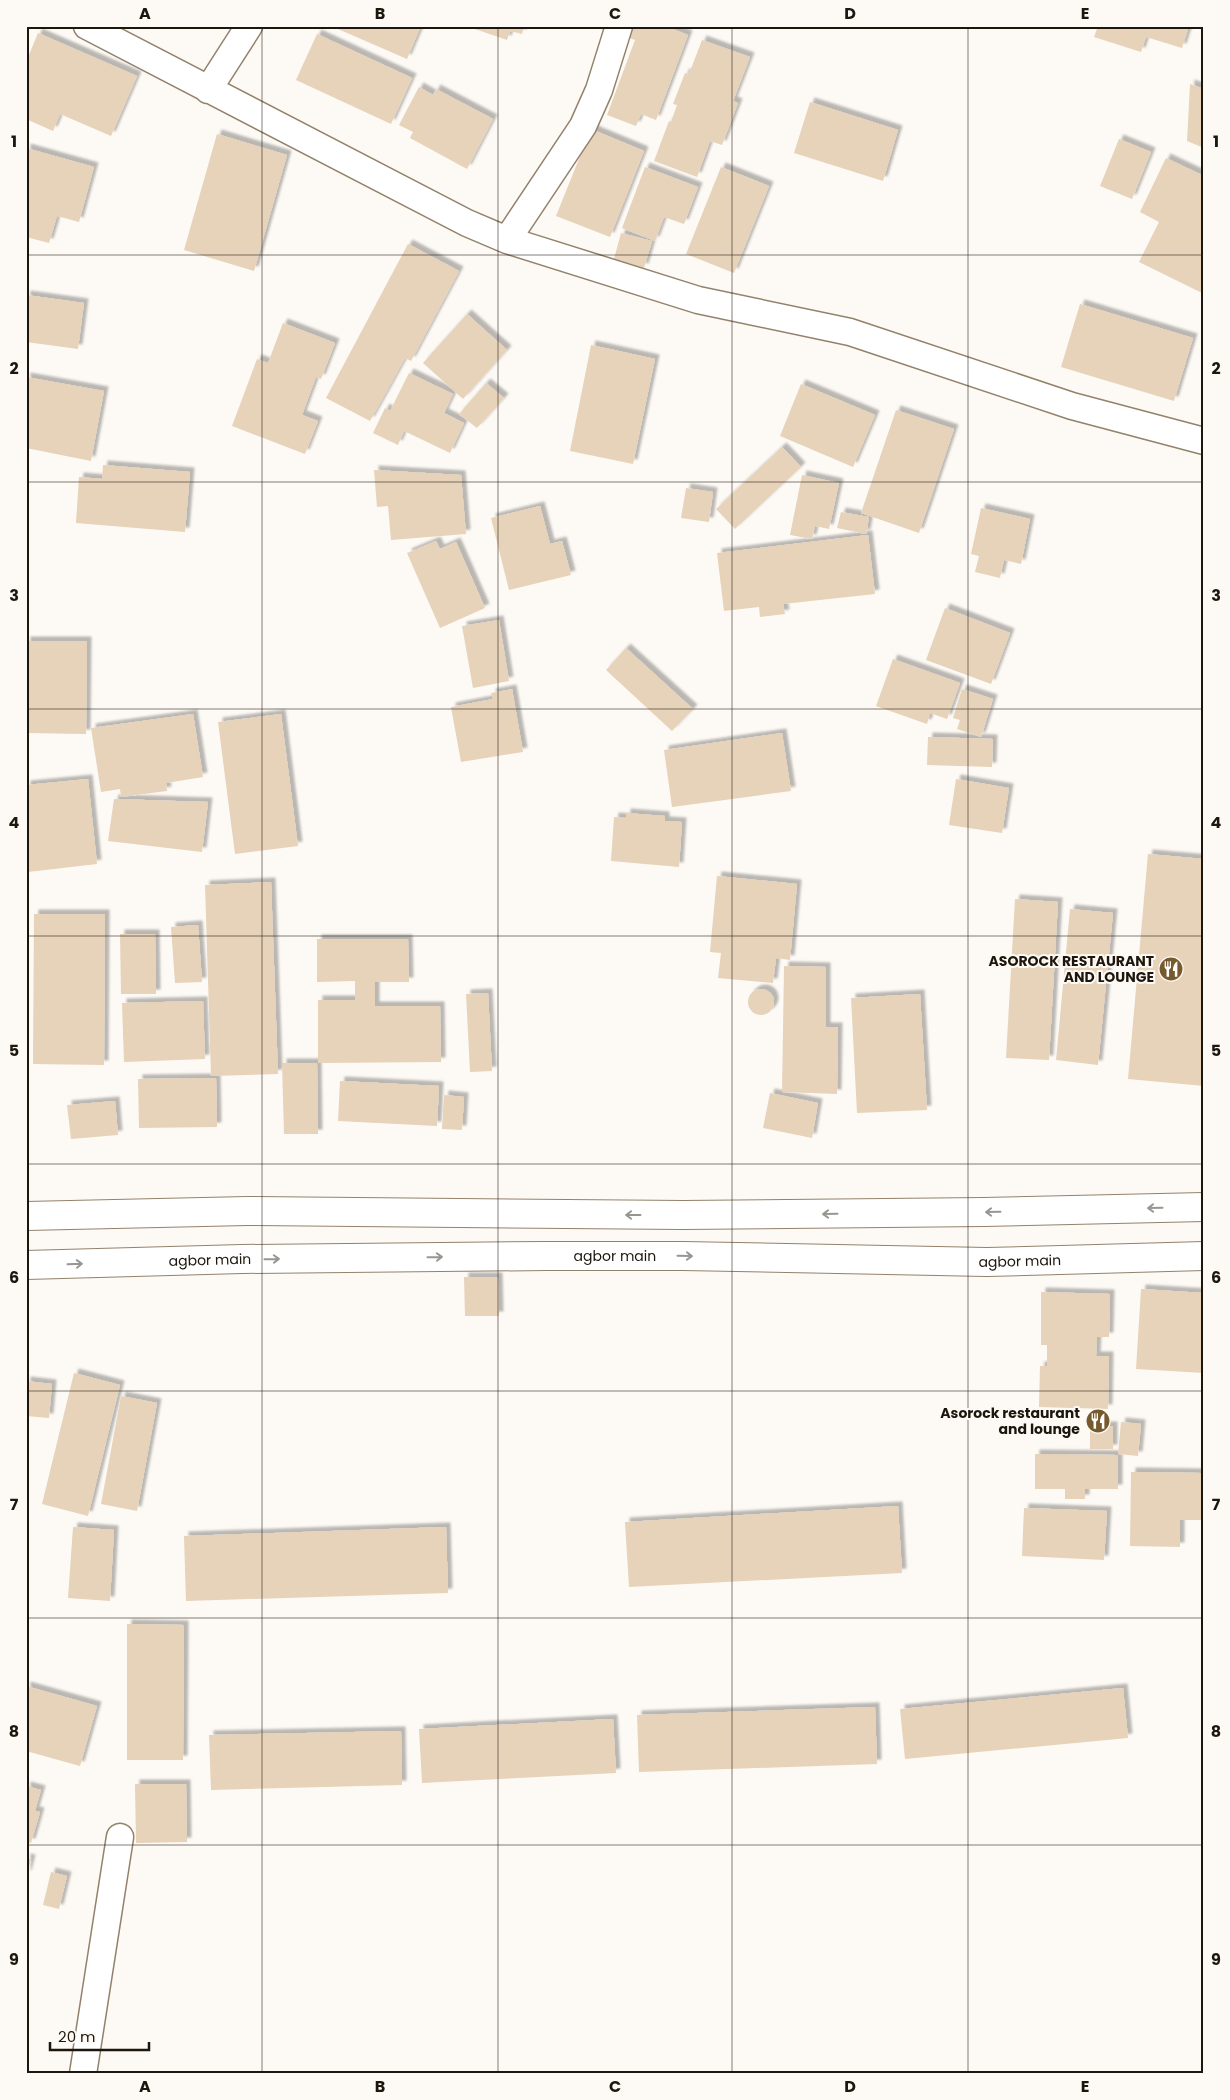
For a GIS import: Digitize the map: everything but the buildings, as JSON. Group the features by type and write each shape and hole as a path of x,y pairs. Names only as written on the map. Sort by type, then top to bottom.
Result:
{"main road":[{"path":"26,1216 247,1211 683,1215 984,1212 1204,1207"},
{"name":"agbor main","path":"26,1265 242,1259 527,1256 683,1256 987,1262 1204,1256"}],"street":[{"path":"87,26 467,223 507,240 698,300 850,332 1072,406 1204,440"},
{"path":"208,90 249,26"},
{"path":"507,240 583,126 598,90 619,26"},
{"path":"83,2074 120,1837"}],"place":[{"name":"ASOROCK RESTAURANT AND LOUNGE","path":"1171,969"},
{"name":"Asorock restaurant and lounge","path":"1098,1421"}]}
